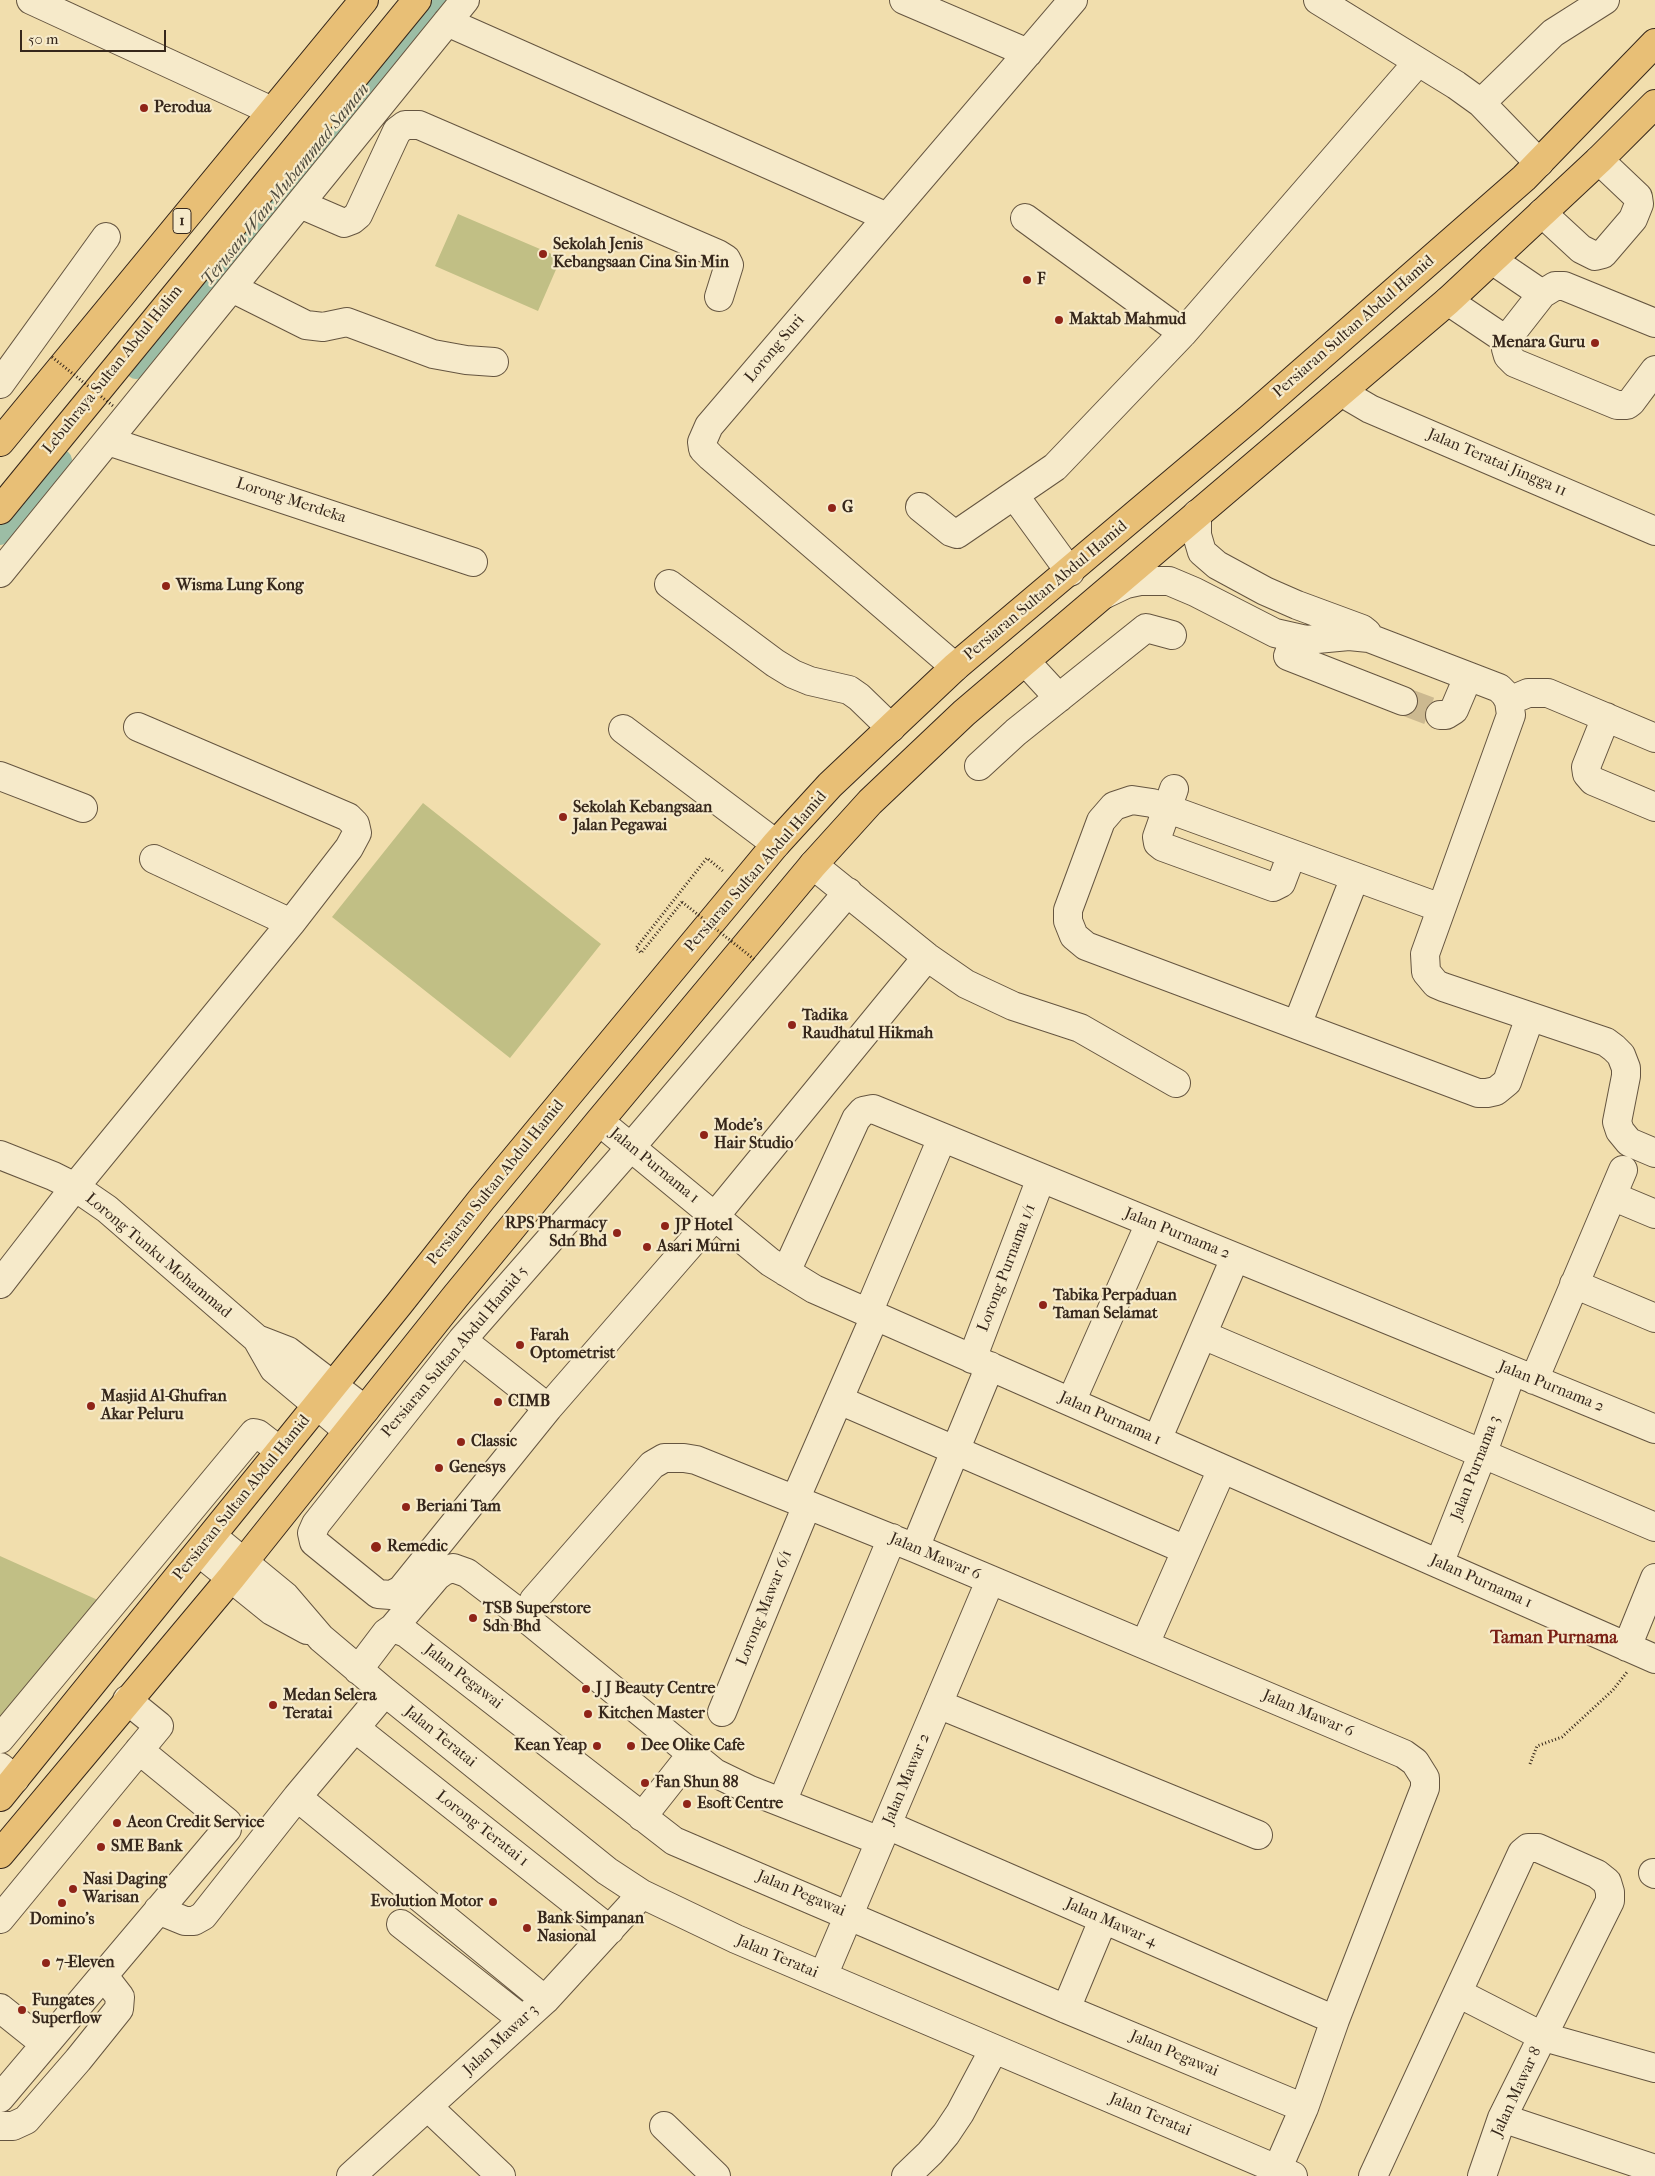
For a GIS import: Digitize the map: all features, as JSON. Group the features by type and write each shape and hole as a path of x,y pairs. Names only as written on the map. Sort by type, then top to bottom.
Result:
{"main road":[{"name":"1","path":"0,442 364,0"},
{"name":"Lebuhraya Sultan Abdul Halim","path":"0,510 60,434 417,0"},
{"name":"Persiaran Sultan Abdul Hamid","path":"5,1781 205,1544 481,1200 776,844 830,785 955,667 1070,572 1250,418 1524,178 1655,43"},
{"path":"0,1854 237,1570 600,1122 813,865 870,802 1023,662 1448,301 1599,160 1655,104"},
{"path":"995,633 1023,662"}],"street":[{"path":"31,0 272,111"},
{"path":"0,573 465,0"},
{"path":"904,0 1028,53"},
{"name":"Lorong Suri","path":"955,667 703,449 702,442 709,426 1073,0"},
{"path":"1318,0 1456,84 1481,103 1539,163"},
{"path":"1481,103 1552,33 1605,0"},
{"path":"447,22 887,217"},
{"path":"920,507 951,532 957,534 1054,467 1183,333 1418,62"},
{"path":"370,117 396,131"},
{"path":"300,204 344,223 352,220 358,215 396,131 405,125 419,125 718,254 726,259 729,265 719,297"},
{"path":"1542,214 1582,249 1596,256 1603,254 1633,220 1639,204 1638,197 1599,160"},
{"path":"1025,218 1183,333"},
{"path":"0,384 106,237"},
{"path":"1492,260 1542,294"},
{"path":"1655,323 1564,286 1549,287 1506,340 1508,356 1516,363 1617,405 1627,405 1631,402 1655,370"},
{"path":"232,288 306,325 323,327 347,322 433,354 466,360 494,362"},
{"path":"1448,301 1506,340"},
{"path":"0,389 27,409"},
{"name":"Jalan Teratai Jingga 11","path":"1341,392 1370,409 1655,531"},
{"path":"60,434 100,450"},
{"name":"Lorong Merdeka","path":"100,450 473,562"},
{"path":"1014,496 1070,572"},
{"path":"1197,514 1198,536 1202,552 1217,565 1297,605 1362,629 1379,641"},
{"path":"1101,596 1126,584 1140,581 1169,582 1196,592 1262,628 1306,640 1359,636 1379,641 1499,688 1509,700 1511,715 1425,954 1425,966 1430,979 1443,988 1606,1042 1614,1048 1620,1055 1626,1068 1617,1122 1620,1131 1629,1142 1655,1153"},
{"path":"669,584 775,663 793,674 810,681 849,690 859,697 891,728"},
{"path":"979,766 1016,732 1146,628 1172,635"},
{"path":"1295,638 1288,656 1403,701"},
{"path":"1023,662 1058,698"},
{"path":"1440,716 1454,710 1468,677"},
{"path":"1509,700 1528,694 1548,693 1655,738"},
{"path":"1606,717 1586,767 1587,774 1592,780 1655,807"},
{"path":"0,1284 75,1187 291,923 349,848 357,833 355,824 348,817 138,727"},
{"path":"623,729 776,844"},
{"path":"0,776 83,808"},
{"path":"1441,908 1292,854 1170,799 1132,800 1114,806 1101,821 1068,910 1068,921 1074,936 1086,946 1478,1093 1487,1094 1502,1087 1510,1076 1530,1016"},
{"path":"1170,799 1157,840 1163,847 1273,887 1281,883 1292,854"},
{"path":"154,859 291,923"},
{"path":"813,865 928,957 966,984 1013,1006 1080,1028 1176,1083"},
{"path":"1297,1025 1355,877"},
{"name":"Persiaran Sultan Abdul Hamid 5","path":"548,1408 401,1590 391,1596 378,1594 314,1542 312,1533 316,1524 462,1340 631,1147 848,892"},
{"path":"462,1340 548,1408 715,1216 928,957"},
{"name":"Jalan Purnama 2","path":"786,1272 856,1119 863,1111 873,1109 1655,1430"},
{"name":"Jalan Purnama 1","path":"600,1122 770,1262 814,1289 1641,1653"},
{"name":"Lorong Mawar 6/1","path":"722,1712 838,1400 942,1138"},
{"name":"Lorong Tunku Mohammad","path":"0,1155 75,1187 108,1209 257,1339 274,1369 325,1395 357,1421"},
{"name":"Jalan Purnama 3","path":"1439,1564 1482,1454 1523,1375 1574,1284 1623,1170"},
{"name":"Lorong Purnama 1/1","path":"782,1802 904,1543 955,1450 981,1362 1041,1178"},
{"path":"1612,1196 1655,1214"},
{"path":"1071,1402 1150,1223"},
{"path":"1158,1440 1235,1258"},
{"path":"1574,1284 1655,1318"},
{"path":"1203,1335 1655,1527"},
{"path":"838,1400 1186,1550"},
{"path":"0,1739 254,1433 280,1451"},
{"name":"Jalan Mawar 6","path":"534,1600 652,1465 664,1458 696,1460 904,1543 990,1581 1145,1644 1404,1754 1416,1762 1424,1778 1425,1788 1335,2020 1304,2108 1285,2173"},
{"path":"1145,1644 1222,1469"},
{"name":"Jalan Teratai","path":"205,1544 237,1570 272,1612 321,1638 607,1871 642,1894 736,1939 1285,2173"},
{"name":"Jalan Mawar 4","path":"394,1628 444,1571 453,1568 467,1573 522,1614 691,1755 715,1774 730,1782 782,1802 884,1833 1103,1920 1335,2020"},
{"path":"1641,1653 1655,1578"},
{"name":"Jalan Mawar 2","path":"823,1976 990,1581"},
{"path":"358,1670 386,1633 394,1628"},
{"name":"Jalan Pegawai","path":"394,1628 406,1633 674,1841 1066,2009 1304,2108"},
{"path":"158,1910 185,1921 194,1921 203,1916 297,1797 385,1692"},
{"path":"0,1919 159,1726 127,1700"},
{"path":"938,1704 1258,1835"},
{"name":"Lorong Teratai 1","path":"355,1728 610,1930"},
{"path":"0,2098 226,1829 227,1822 139,1750"},
{"path":"642,1817 691,1755"},
{"path":"297,1797 544,2000"},
{"name":"Jalan Mawar 8","path":"1458,1993 1522,1852 1528,1848 1538,1848 1597,1874 1606,1882 1610,1892 1610,1901 1544,2037 1502,2118 1482,2176"},
{"name":"Jalan Mawar 3","path":"351,2176 544,2000 642,1894"},
{"path":"1066,2009 1103,1920"},
{"path":"400,1924 523,2020"},
{"path":"0,2126 13,2126 26,2120 119,2009 120,1998 103,1975"},
{"path":"1373,2176 1458,1993 1544,2037 1655,2068"},
{"path":"0,2008 45,2044"},
{"path":"906,2176 930,2153 946,2134 960,2113 994,2049"},
{"path":"428,2107 501,2176"},
{"path":"1502,2118 1655,2170"},
{"path":"664,2126 716,2176"}],"path":[{"path":"52,356 113,406"},
{"path":"742,885 707,858 636,948 641,953 682,902 755,960"},
{"path":"1530,1764 1538,1746 1562,1737 1613,1690 1641,1653"}],"shaded area":[{"path":"458,214 561,258 538,311 435,266"},
{"path":"423,803 601,944 510,1058 332,917"},
{"path":"0,1556 100,1601 0,1728"}],"waterway":[{"name":"Terusan Wan Muhammad Saman","path":"136,369 437,0"},
{"name":"Terusan Wan Muhammad Saman","path":"0,535 62,460"}],"tunnel":[{"path":"1403,701 1440,715"}],"place":[{"name":"Perodua","path":"144,108"},
{"name":"Sekolah Jenis Kebangsaan Cina Sin Min","path":"543,254"},
{"name":"F","path":"1027,280"},
{"name":"Maktab Mahmud","path":"1059,320"},
{"name":"Menara Guru","path":"1595,343"},
{"name":"G","path":"832,508"},
{"name":"Wisma Lung Kong","path":"166,586"},
{"name":"Sekolah Kebangsaan Jalan Pegawai","path":"563,817"},
{"name":"Tadika Raudhatul Hikmah","path":"792,1025"},
{"name":"Mode's Hair Studio","path":"704,1135"},
{"name":"JP Hotel","path":"665,1226"},
{"name":"RPS Pharmacy Sdn Bhd","path":"617,1233"},
{"name":"Asari Murni","path":"647,1247"},
{"name":"Tabika Perpaduan Taman Selamat","path":"1043,1305"},
{"name":"Farah Optometrist","path":"520,1345"},
{"name":"CIMB","path":"498,1402"},
{"name":"Masjid Al-Ghufran Akar Peluru","path":"91,1406"},
{"name":"Classic","path":"461,1442"},
{"name":"Genesys","path":"439,1468"},
{"name":"Beriani Tam","path":"406,1507"},
{"name":"Remedic","path":"376,1547"},
{"name":"TSB Superstore Sdn Bhd","path":"473,1618"},
{"name":"J J Beauty Centre","path":"586,1689"},
{"name":"Medan Selera Teratai","path":"273,1705"},
{"name":"Kitchen Master","path":"588,1714"},
{"name":"Kean Yeap","path":"597,1746"},
{"name":"Dee Olike Cafe","path":"631,1746"},
{"name":"Fan Shun 88","path":"645,1783"},
{"name":"Esoft Centre","path":"687,1804"},
{"name":"Aeon Credit Service","path":"117,1823"},
{"name":"SME Bank","path":"101,1847"},
{"name":"Nasi Daging Warisan","path":"73,1889"},
{"name":"Evolution Motor","path":"493,1902"},
{"name":"Domino's","path":"62,1903"},
{"name":"Bank Simpanan Nasional","path":"527,1928"},
{"name":"7-Eleven","path":"46,1963"},
{"name":"Fungates Superflow","path":"22,2010"}],"district":[{"name":"Taman Purnama","path":"1554,1639"}]}
